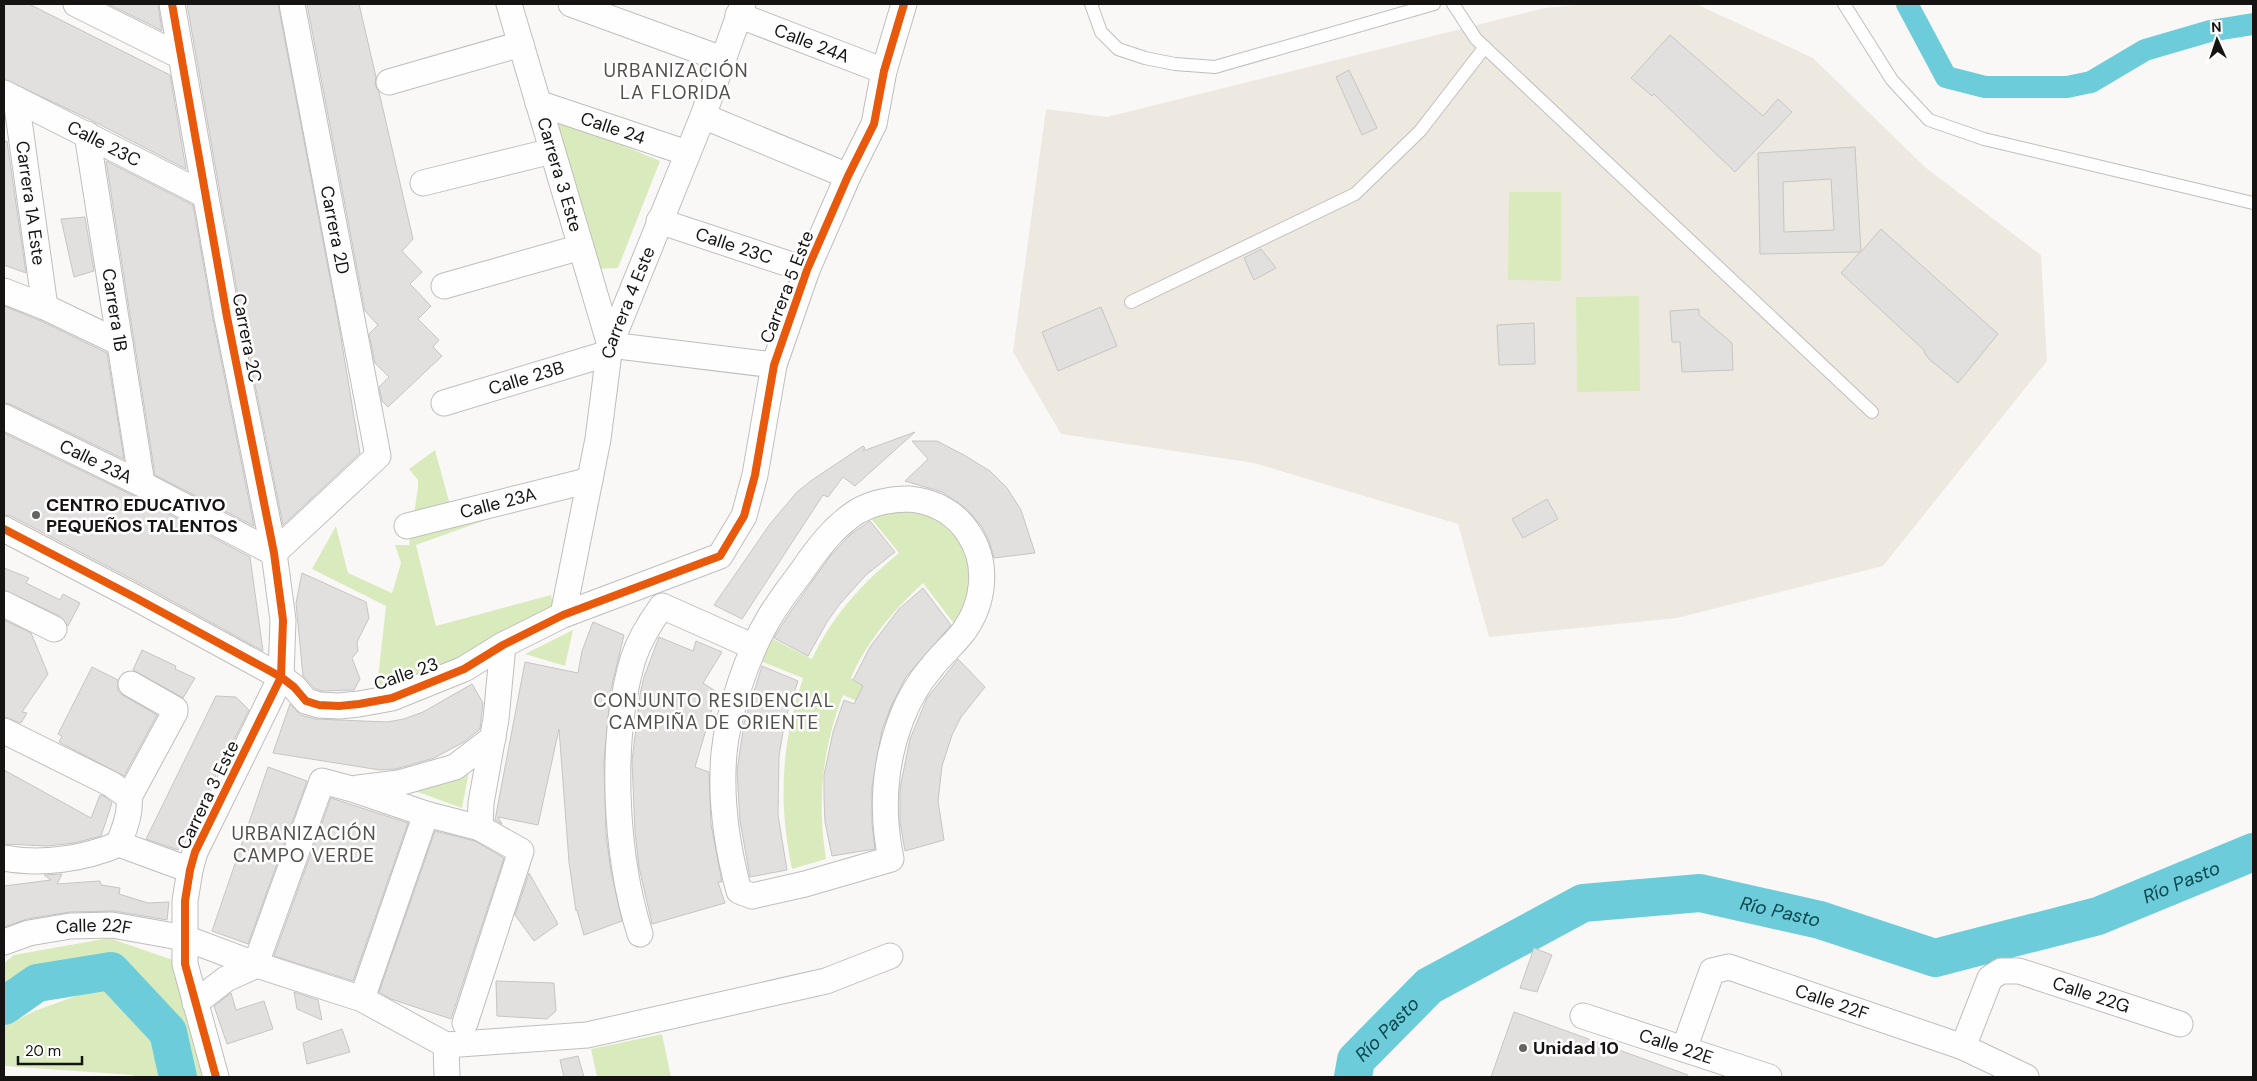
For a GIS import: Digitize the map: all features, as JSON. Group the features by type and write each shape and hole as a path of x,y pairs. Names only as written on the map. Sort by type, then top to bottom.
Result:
{"street":[{"path":"76,4 180,56"},
{"name":"Carrera 2C","path":"172,4 205,195 274,553 283,620 280,678"},
{"name":"Carrera 2D","path":"274,553 378,456 292,4"},
{"name":"Carrera 3 Este","path":"509,4 581,247 609,349"},
{"path":"571,4 722,59"},
{"name":"Carrera 5 Este","path":"720,556 744,516 755,475 774,364 807,270 848,176 874,124 884,71 904,4"},
{"name":"Carrera 4 Este","path":"563,615 598,439 609,349 659,221 703,116 741,9"},
{"name":"Calle 24A","path":"741,9 884,71"},
{"path":"389,82 521,44"},
{"name":"Calle 23C","path":"10,96 205,195"},
{"name":"Carrera 1A Este","path":"10,96 45,307"},
{"name":"Calle 24","path":"538,103 687,153"},
{"path":"703,116 848,176"},
{"name":"Carrera 1B","path":"87,134 142,484"},
{"path":"423,183 552,151"},
{"name":"Calle 23C","path":"659,221 807,270"},
{"path":"444,286 581,247"},
{"path":"4,291 45,307 120,343"},
{"name":"Calle 23B","path":"444,403 609,349 774,364"},
{"name":"Calle 23A","path":"4,417 142,484 274,553"},
{"name":"Calle 23A","path":"407,526 590,480"},
{"path":"888,500 919,500 939,507 951,514 970,534 978,553 982,570 981,588 975,612 964,630 931,667 915,691 902,717 891,752 886,776 884,812 891,859 805,884 752,896 739,891 726,826 723,766 732,714 754,647 776,606 816,551 835,529 858,511 888,500"},
{"name":"Calle 23","path":"4,529 136,598 280,678 294,687 306,701 325,705 359,704 392,698 464,669 563,615 720,556"},
{"path":"654,581 662,606 754,647"},
{"path":"4,604 54,629"},
{"path":"640,934 622,854 619,789 622,724 633,660 643,637 662,606"},
{"path":"480,828 481,803 493,738 504,646"},
{"name":"Carrera 3 Este","path":"216,1077 185,964 185,902 190,870 195,852 280,678"},
{"path":"119,844 128,820 129,797 175,712 175,709 131,684"},
{"path":"4,731 111,784 129,797"},
{"path":"352,788 399,783 456,767 493,738"},
{"path":"196,1003 226,979 258,960 322,781 352,788 426,814 480,828 521,851 465,1023"},
{"path":"365,990 426,814"},
{"path":"4,858 24,862 48,860 99,853 119,844 190,870"},
{"name":"Calle 22F","path":"4,942 29,933 70,926 112,925 185,938 258,960 362,999 446,1045"},
{"path":"447,1077 446,1045 588,1035 826,981 890,956"},
{"name":"Calle 22F","path":"1684,1049 1712,971 1729,967 1963,1047 2026,1077"},
{"name":"Calle 22G","path":"1963,1047 1990,978 2001,970 2019,971 2180,1024"},
{"name":"Calle 22E","path":"1583,1016 1769,1077"}],"lane":[{"path":"1090,4 1101,32 1118,48 1145,58 1175,64 1215,67 1434,4"},
{"path":"1453,4 1476,39 1484,47 1872,412"},
{"path":"1844,4 1892,80 1928,120 1984,139 2253,203"},
{"path":"1130,302 1355,194 1420,131 1484,47"}],"shaded area":[{"path":"1585,4 1696,4 1813,58 1925,167 2041,255 2047,361 1883,566 1677,618 1489,637 1458,524 1254,463 1061,434 1013,352 1046,109 1107,117 1545,8"}],"green space":[{"path":"552,116 660,161 618,268 595,269"},
{"path":"1509,192 1561,192 1561,281 1508,280"},
{"path":"1639,296 1640,391 1577,392 1576,297"},
{"path":"435,450 452,512 566,491 416,545 436,626 551,595 555,614 428,683 387,690 377,687 386,606 312,569 336,526 348,573 392,593 401,563 395,545 409,545 418,488 418,480 409,469"},
{"path":"921,509 953,529 969,557 971,593 955,625 923,583 892,615 873,639 851,678 898,701 891,716 843,695 830,736 823,776 822,817 826,859 792,869 785,820 784,773 790,727 803,678 755,659 765,635 812,659 820,643 849,601 860,588 899,553 869,516 878,511"},
{"path":"573,630 565,666 525,654"},
{"path":"471,761 462,808 404,787"},
{"path":"109,938 173,960 210,1077 188,1077 179,1033 119,962 32,975 4,996 4,963 14,955"},
{"path":"115,982 167,1045 173,1077 133,1077 133,1075 4,1066 4,1026 37,1010"},
{"path":"662,1034 671,1077 597,1077 591,1049"}],"building":[{"path":"4,4 29,4 170,75 186,169 93,121 4,79"},
{"path":"108,4 158,4 162,31 151,25"},
{"path":"187,4 278,4 338,320 360,453 283,525 241,314"},
{"path":"307,4 359,4 376,77 375,85 379,92 413,239 402,251 422,272 410,284 431,306 418,319 439,340 433,347 442,356 388,407 382,401 379,387 389,377 375,363 369,334 378,325 365,311"},
{"path":"1670,35 1763,116 1778,99 1792,112 1735,172 1654,94 1652,96 1631,78"},
{"path":"1349,70 1377,128 1362,135 1336,77"},
{"path":"7,141 26,273 4,265 4,142"},
{"path":"1855,147 1861,252 1881,229 1998,334 1958,383 1929,359 1925,351 1841,273 1860,252 1760,254 1758,153","holes":["1831,179 1834,230 1784,232 1783,182"]},
{"path":"106,161 193,205 213,319 254,526 155,475"},
{"path":"85,217 94,271 74,277 61,219"},
{"path":"1261,249 1276,268 1254,280 1244,258"},
{"path":"4,306 39,320 107,353 124,459 10,404 4,403"},
{"path":"1101,307 1117,346 1058,371 1042,332"},
{"path":"1699,309 1699,315 1732,343 1733,370 1682,372 1680,342 1672,342 1670,311"},
{"path":"1534,323 1535,364 1499,365 1497,325"},
{"path":"915,432 855,486 843,477 828,497 823,495 742,619 714,605 770,524 797,492 863,446 865,448 863,451"},
{"path":"4,433 136,497 250,557 263,651 143,585 11,516 4,515"},
{"path":"912,441 937,441 990,471 1007,488 1021,510 1035,553 994,558 982,527 967,509 942,492 905,481 928,459"},
{"path":"1547,499 1558,519 1523,538 1512,519"},
{"path":"870,521 895,552 866,575 839,605 808,656 774,638 831,555 851,534"},
{"path":"4,568 29,578 26,583 60,600 63,594 80,603 68,626 60,616 4,590"},
{"path":"302,573 366,602 369,618 357,642 358,651 352,658 360,679 354,690 322,691 314,688 303,676 296,603"},
{"path":"923,588 951,625 906,677 892,704 882,730 872,787 872,824 875,849 832,856 825,822 824,775 833,732 844,700 854,704 863,686 853,680 870,647 899,609"},
{"path":"4,620 31,633 48,674 22,712 27,713 21,723 4,717"},
{"path":"593,622 624,635 611,689 604,761 606,835 611,871 622,921 584,935 576,911 569,862 559,729 538,825 498,817 502,824 495,820 525,662 578,673 582,651"},
{"path":"659,637 693,651 696,641 722,652 703,683 717,692 695,767 709,772 711,824 722,882 718,882 725,903 652,924 639,867 635,832 632,761 640,694 644,677"},
{"path":"142,650 176,666 175,669 195,678 183,698 133,670"},
{"path":"958,659 985,687 961,717 952,735 942,766 938,801 944,840 905,851 900,822 900,788 910,739 927,698"},
{"path":"762,666 798,681 785,720 779,756 778,815 787,870 750,877 740,821 737,771 744,723"},
{"path":"92,667 118,680 118,691 157,715 124,776 59,742 62,736 58,734"},
{"path":"472,684 483,703 480,729 464,742 434,758 396,769 380,770 273,753 290,704 301,715 315,719 387,722 404,719 423,712"},
{"path":"216,696 236,697 249,710 178,850 146,839"},
{"path":"268,767 307,781 248,944 212,931"},
{"path":"4,770 91,818 100,795 104,796 112,803 101,836 74,843 47,846 4,844"},
{"path":"331,798 408,823 353,981 274,956"},
{"path":"435,831 475,841 504,858 451,1019 391,999 379,992"},
{"path":"529,873 558,924 534,941 515,915"},
{"path":"62,874 57,884 100,881 101,885 120,888 119,894 148,903 169,902 167,920 114,911 70,912 27,919 4,927 4,886 51,880 44,875"},
{"path":"1534,948 1552,955 1537,992 1520,988"},
{"path":"496,981 554,983 556,1011 547,1019 497,1016"},
{"path":"294,992 318,1000 322,1020 297,1009"},
{"path":"231,993 236,1010 264,1001 273,1029 227,1044 214,1006"},
{"path":"1514,1012 1688,1075 1687,1077 1491,1077"},
{"path":"342,1029 350,1052 307,1064 303,1043"},
{"path":"578,1056 584,1077 564,1077 560,1060"}],"waterway":[{"path":"1907,4 1946,77 1985,87 2067,87 2091,82 2145,50 2210,31 2253,24"},
{"name":"Río Pasto","path":"1353,1077 1356,1060 1429,986 1583,903 1700,893 1820,920 1935,958 2098,916 2253,852"},
{"name":"Río Pasto","path":"4,1006 37,983 111,971 168,1032 178,1077"}],"cycle path":[{"path":"172,4 227,317 274,553 283,620 281,677 195,852 185,901 185,964 216,1077"},
{"path":"4,529 281,677 294,687 306,701 319,705 339,706 392,698 464,669 503,645 563,615 720,556 744,516 755,475 774,365 807,270 848,176 874,124 884,71 904,4"}],"place":[{"name":"CENTRO EDUCATIVO PEQUEÑOS TALENTOS","path":"36,515"},
{"name":"Unidad 10","path":"1523,1048"}],"district":[{"name":"URBANIZACIÓN LA FLORIDA","path":"676,81"},
{"name":"CONJUNTO RESIDENCIAL CAMPIÑA DE ORIENTE","path":"714,711"},
{"name":"URBANIZACIÓN CAMPO VERDE","path":"304,844"}]}
